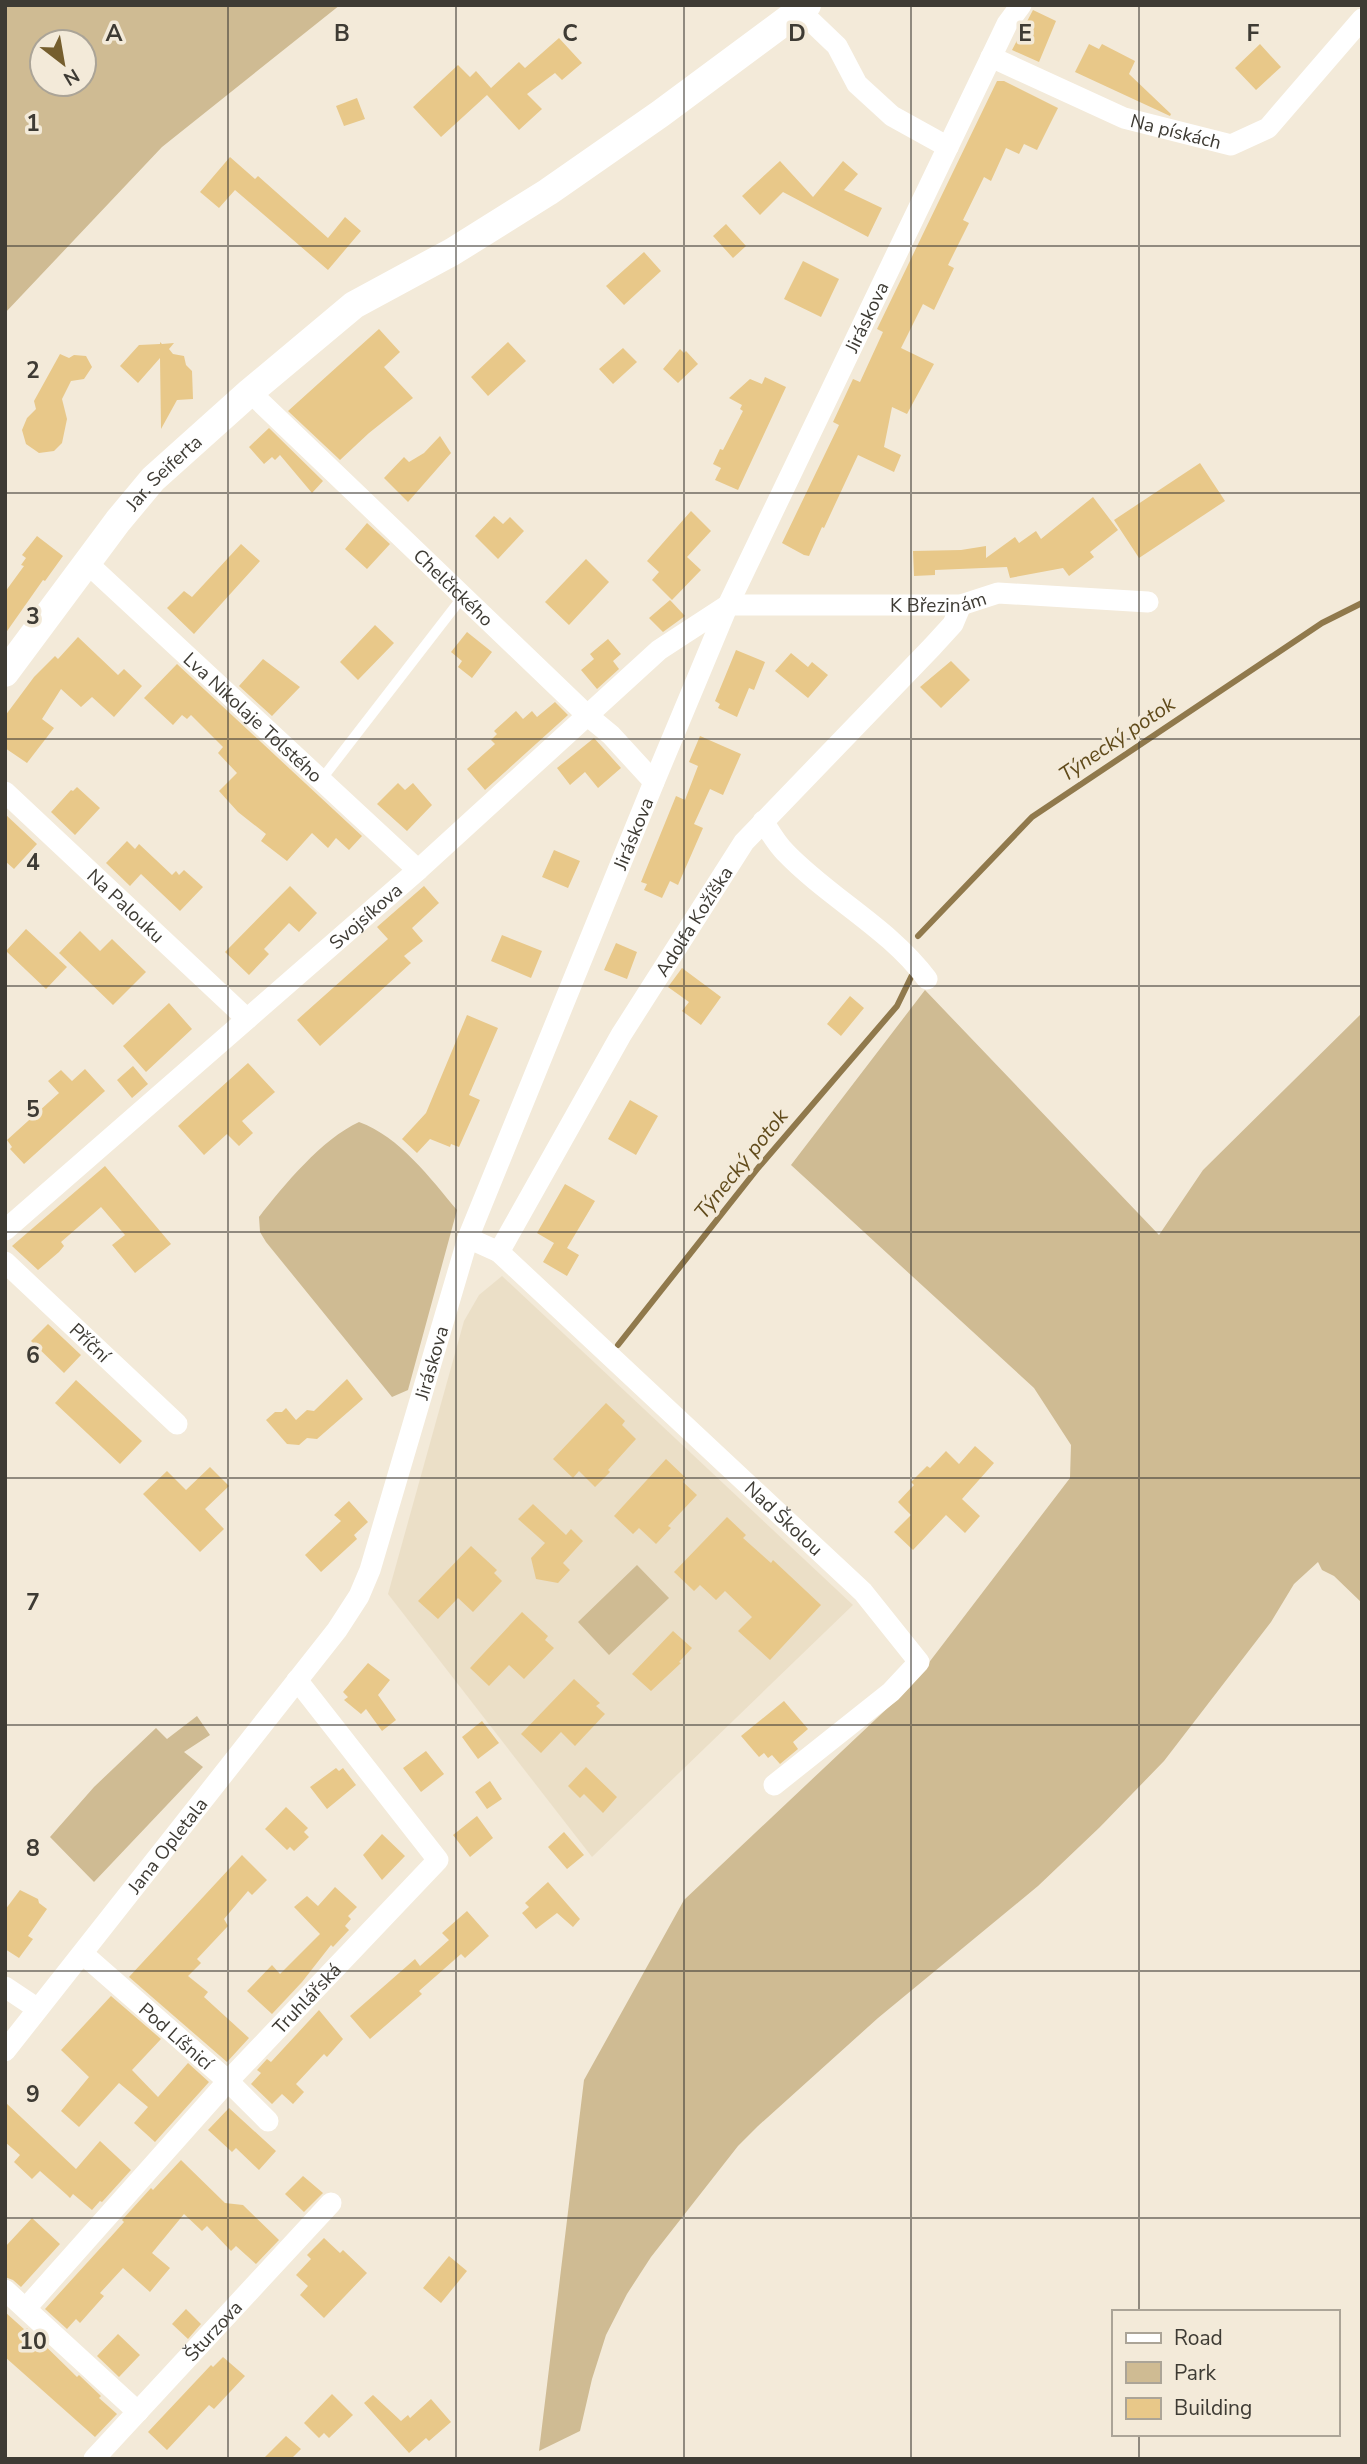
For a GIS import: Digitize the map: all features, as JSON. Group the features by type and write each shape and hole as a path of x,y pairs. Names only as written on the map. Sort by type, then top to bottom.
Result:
{"street":[{"name":"Jiráskova","path":"297,1680 349,1614 370,1570 468,1238 728,605 1007,24 1021,5"},
{"path":"800,7 837,46 857,85 892,116 948,147"},
{"name":"Jar. Seiferta","path":"5,673 86,562 153,479 250,392 354,305 453,252 548,192 660,114 800,7"},
{"name":"Na pískách","path":"991,57 1124,118 1231,145 1268,128 1362,19"},
{"name":"Chelčického","path":"250,392 611,735 654,782"},
{"name":"Lva Nikolaje Tolstého","path":"86,562 418,870"},
{"name":"K Březinám","path":"728,605 961,605 998,593 1148,602"},
{"name":"Svojsíkova","path":"5,1230 418,870 659,650 728,605"},
{"name":"Adolfa Kožíška","path":"499,1252 621,1035 744,842 932,647 953,624 961,605"},
{"name":"Na Palouku","path":"5,792 247,1019"},
{"path":"763,821 783,850 800,867 910,956 927,979"},
{"path":"468,1238 499,1252"},
{"name":"Nad Školou","path":"499,1252 863,1592 919,1662 891,1692 774,1785"},
{"name":"Příční","path":"5,1262 177,1424"},
{"name":"Jana Opletala","path":"5,2051 297,1680"},
{"name":"Truhlářská","path":"26,2308 228,2081 438,1860 297,1680"},
{"name":"Pod Líšnicí","path":"83,1954 228,2081 268,2121"},
{"path":"5,1987 38,2009"},
{"name":"Šturzova","path":"94,2459 331,2203"},
{"path":"5,2290 138,2412"}],"lane":[{"path":"321,780 464,596"}],"shaded area":[{"path":"502,1276 853,1605 592,1857 388,1594 464,1321 479,1295"}],"green space":[{"path":"5,5 340,5 162,147 5,313"},
{"path":"925,990 1159,1235 1203,1170 1362,1013 1362,1603 1334,1576 1322,1570 1318,1562 1294,1584 1271,1622 1164,1761 1100,1827 1038,1886 878,2018 738,2146 651,2257 627,2294 606,2335 580,2431 539,2451 584,2080 684,1900 911,1686 1070,1478 1071,1445 1034,1388 791,1165"},
{"path":"359,1122 401,1148 457,1210 408,1390 392,1397 260,1232 259,1217 292,1177 331,1140"},
{"path":"637,1565 669,1598 609,1655 578,1622"},
{"path":"197,1716 210,1735 184,1752 203,1767 94,1882 50,1837 94,1787 156,1728 167,1739"}],"building":[{"path":"1033,10 1056,21 1039,62 1012,50"},
{"path":"559,38 582,63 562,80 555,73 527,94 542,109 519,130 487,95 441,137 413,107 458,65 470,77 476,71 491,88 519,62 525,68"},
{"path":"1089,44 1099,49 1102,44 1135,61 1129,74 1171,114 1170,116 1075,72"},
{"path":"1260,44 1281,67 1256,90 1235,68"},
{"path":"997,81 1004,81 1058,108 1037,150 1024,144 1019,154 1006,148 991,181 984,177 963,220 969,223 948,265 954,268 934,310 923,304 901,348 934,364 907,414 892,407 884,447 901,455 894,472 858,455 809,556 804,555 782,543 839,425 833,422 853,379 860,382 883,332 877,329"},
{"path":"357,98 365,119 344,126 336,106"},
{"path":"230,157 255,179 258,176 328,238 345,217 361,231 328,270 235,190 219,208 200,192"},
{"path":"780,161 813,197 843,161 858,174 844,190 882,208 868,237 783,192 760,215 742,196"},
{"path":"726,224 746,246 733,258 713,236"},
{"path":"644,252 661,271 624,305 606,286"},
{"path":"803,261 839,279 821,317 784,299"},
{"path":"379,329 400,352 384,367 413,398 340,460 288,411"},
{"path":"508,342 526,361 488,396 471,377"},
{"path":"174,343 169,349 173,354 184,356 186,365 192,371 193,399 177,400 161,429 160,358 138,383 120,366 139,345"},
{"path":"623,348 637,362 613,384 599,369"},
{"path":"680,349 684,353 686,351 698,364 678,383 663,369"},
{"path":"60,354 69,358 74,355 86,356 92,367 84,379 71,381 62,399 67,419 62,443 54,451 39,453 26,444 22,430 27,418 36,409 34,401"},
{"path":"765,377 786,387 738,490 715,480 721,468 713,464 743,411 740,409 742,405 729,398 750,379 762,384"},
{"path":"269,428 323,481 312,493 280,455 275,460 272,457 264,464 249,447"},
{"path":"440,436 451,453 408,502 384,478 404,457 409,462 424,453"},
{"path":"1200,463 1225,501 1139,558 1114,520"},
{"path":"1093,497 1118,530 1090,552 1094,557 1069,576 1063,568 1010,578 1007,567 935,570 935,575 914,576 913,551 961,550 986,546 986,558 1015,537 1019,543 1036,531 1041,539"},
{"path":"691,511 711,531 687,557 701,570 672,600 652,580 659,572 647,561"},
{"path":"494,516 503,524 510,517 524,531 498,559 475,536"},
{"path":"367,523 390,544 367,569 345,549"},
{"path":"37,536 63,556 5,634 5,592 24,566 21,565 26,558 22,555"},
{"path":"241,544 260,561 194,634 167,608 184,591 192,597"},
{"path":"586,559 609,582 569,625 545,602"},
{"path":"670,600 685,616 663,632 649,618"},
{"path":"375,625 394,643 358,680 340,662"},
{"path":"467,632 492,652 472,678 458,667 462,661 451,652"},
{"path":"78,637 118,675 124,669 142,686 114,717 92,697 81,707 61,689 42,719 54,728 27,763 5,748 5,716 34,677 55,656 58,659"},
{"path":"608,639 621,654 613,661 619,669 597,689 581,670 594,659 590,654"},
{"path":"736,650 765,662 754,690 749,688 737,717 718,708 720,704 715,701"},
{"path":"791,653 808,667 812,662 828,675 808,698 775,671"},
{"path":"263,659 300,687 272,716 239,686"},
{"path":"951,661 970,680 941,708 920,687"},
{"path":"177,664 362,836 349,850 336,838 328,848 312,833 287,861 261,841 266,834 238,812 219,791 237,773 218,753 223,747 191,715 187,719 182,715 173,725 144,698"},
{"path":"555,702 568,715 485,790 467,769 495,744 491,740 497,734 494,731 516,711 523,719 532,711 537,717"},
{"path":"700,736 741,754 723,795 710,789 694,824 703,828 678,885 670,881 662,898 644,890 647,884 641,882 676,796 685,800 698,766 689,762"},
{"path":"594,738 621,768 598,788 585,772 570,785 557,768"},
{"path":"398,783 405,790 413,783 432,805 407,831 377,804"},
{"path":"77,787 100,808 75,835 51,812"},
{"path":"5,814 37,844 14,869 5,861"},
{"path":"127,841 135,849 139,844 172,875 176,871 179,875 184,870 203,887 180,911 141,874 130,886 106,863"},
{"path":"554,850 580,861 568,888 542,877"},
{"path":"290,886 317,913 299,932 289,923 264,949 269,954 249,975 225,952"},
{"path":"424,886 439,903 412,928 423,941 404,956 411,963 320,1046 297,1020 388,939 377,927"},
{"path":"26,929 67,967 46,989 6,951"},
{"path":"80,931 100,951 112,939 146,972 113,1005 59,953"},
{"path":"502,935 542,951 531,978 491,961"},
{"path":"616,943 637,952 627,979 604,970"},
{"path":"682,968 721,997 701,1025 682,1011 689,1002 668,987"},
{"path":"850,996 864,1008 841,1036 827,1024"},
{"path":"169,1003 192,1029 146,1072 123,1046"},
{"path":"467,1015 498,1028 469,1095 480,1100 459,1147 451,1144 450,1147 430,1139 417,1153 402,1139 426,1113"},
{"path":"248,1063 275,1092 242,1121 253,1133 239,1146 227,1134 204,1155 178,1126"},
{"path":"133,1066 148,1084 132,1098 117,1080"},
{"path":"85,1069 105,1091 24,1164 10,1149 12,1147 7,1140 59,1093 48,1081 61,1070 72,1081"},
{"path":"630,1100 658,1116 636,1155 608,1139"},
{"path":"105,1166 171,1244 135,1273 112,1245 125,1235 101,1207 61,1242 64,1246 38,1270 12,1246"},
{"path":"565,1184 595,1201 567,1248 579,1255 567,1276 543,1262 554,1243 537,1233"},
{"path":"48,1324 81,1355 64,1373 31,1341"},
{"path":"347,1379 363,1399 317,1439 307,1438 299,1445 287,1444 266,1420 275,1412 282,1412 286,1408 296,1420 307,1410 314,1411"},
{"path":"76,1380 142,1441 120,1464 55,1403"},
{"path":"606,1403 625,1421 622,1425 636,1439 595,1487 579,1471 573,1478 553,1459"},
{"path":"975,1446 994,1463 962,1499 980,1516 965,1533 946,1515 913,1550 894,1532 911,1515 898,1502 914,1485 911,1482 927,1466 930,1468 946,1451 959,1464"},
{"path":"666,1459 686,1478 683,1482 697,1495 668,1526 671,1528 656,1544 639,1528 633,1534 614,1516"},
{"path":"210,1467 229,1486 205,1509 224,1529 200,1552 143,1494 167,1471 186,1490"},
{"path":"349,1501 368,1522 354,1535 357,1539 321,1572 305,1555 341,1521 334,1515"},
{"path":"533,1504 566,1535 571,1529 583,1541 563,1563 570,1570 558,1583 536,1579 531,1558 545,1543 518,1519"},
{"path":"727,1517 746,1535 743,1538 771,1563 773,1560 821,1605 770,1660 738,1631 752,1617 725,1591 716,1600 700,1585 694,1591 674,1572"},
{"path":"471,1546 497,1570 494,1573 502,1581 473,1612 458,1598 438,1619 418,1601"},
{"path":"522,1612 548,1636 545,1640 554,1648 524,1679 509,1665 489,1686 470,1668"},
{"path":"673,1631 692,1648 679,1662 681,1663 651,1691 632,1674"},
{"path":"368,1663 390,1680 378,1695 396,1720 382,1731 366,1709 361,1714 344,1700 348,1697 343,1692"},
{"path":"574,1679 600,1703 596,1706 605,1714 575,1746 561,1732 541,1753 521,1734"},
{"path":"784,1701 808,1729 793,1742 798,1749 780,1764 772,1755 768,1758 764,1753 759,1757 741,1736"},
{"path":"482,1721 499,1743 478,1759 462,1737"},
{"path":"426,1751 444,1774 421,1792 403,1768"},
{"path":"586,1767 617,1797 603,1813 584,1794 580,1798 568,1786"},
{"path":"336,1768 339,1771 343,1768 356,1785 327,1809 310,1787"},
{"path":"490,1781 502,1799 487,1809 475,1792"},
{"path":"286,1807 308,1828 304,1832 309,1837 294,1851 290,1847 287,1850 265,1829"},
{"path":"477,1816 493,1838 470,1857 453,1835"},
{"path":"564,1832 584,1855 567,1869 548,1847"},
{"path":"382,1834 405,1856 382,1880 363,1855"},
{"path":"242,1855 267,1880 252,1895 248,1891 224,1919 228,1926 197,1959 201,1963 188,1976 208,1992 204,1997 249,2038 227,2062 129,1977"},
{"path":"548,1882 580,1919 573,1927 557,1913 536,1929 522,1913 529,1907 525,1903"},
{"path":"335,1887 357,1907 348,1916 351,1919 345,1926 349,1930 333,1947 331,1945 272,2014 247,1991 272,1965 280,1974 320,1934 294,1907 307,1896 318,1906"},
{"path":"20,1890 38,1899 47,1909 28,1936 33,1939 19,1958 5,1949 5,1910"},
{"path":"467,1911 489,1936 465,1958 461,1954 419,1991 422,1994 370,2039 350,2016 415,1959 420,1966 449,1940 442,1933"},
{"path":"111,1996 161,2039 132,2070 158,2097 188,2063 209,2082 155,2142 134,2123 148,2107 119,2083 79,2127 61,2111 89,2077 61,2050"},
{"path":"319,2010 343,2039 327,2057 324,2054 296,2084 304,2092 293,2104 282,2094 272,2104 251,2084 261,2073 257,2070 267,2059 271,2062"},
{"path":"5,2102 76,2169 100,2141 131,2170 92,2210 73,2194 70,2198 40,2171 32,2179 14,2162 20,2155 5,2142"},
{"path":"229,2108 276,2151 259,2170 236,2148 232,2152 208,2130"},
{"path":"181,2160 225,2203 243,2205 279,2240 256,2264 236,2246 231,2251 207,2226 202,2231 184,2214 152,2253 170,2268 150,2292 123,2268 100,2293 104,2296 80,2323 76,2319 67,2329 45,2309 151,2188 153,2190"},
{"path":"303,2176 323,2193 304,2212 285,2194"},
{"path":"32,2218 60,2244 21,2287 5,2277 5,2247"},
{"path":"324,2238 340,2253 343,2250 367,2273 324,2318 300,2295 308,2286 296,2275 311,2259 307,2255"},
{"path":"449,2256 467,2271 441,2303 423,2288"},
{"path":"186,2309 201,2324 188,2339 172,2324"},
{"path":"5,2312 25,2330 27,2328 77,2377 79,2375 117,2414 95,2437 5,2357"},
{"path":"118,2334 140,2355 119,2377 97,2356"},
{"path":"223,2357 245,2376 214,2409 209,2405 167,2450 148,2432 211,2365 213,2367"},
{"path":"332,2394 353,2415 329,2438 324,2433 319,2438 304,2423"},
{"path":"373,2395 401,2421 408,2415 410,2418 431,2399 451,2422 429,2441 426,2438 409,2453 364,2403"},
{"path":"286,2436 301,2449 291,2459 263,2459"}],"waterway":[{"name":"Týnecký potok","path":"918,936 1032,817 1322,623 1362,603"},
{"name":"Týnecký potok","path":"618,1345 758,1168 897,1006 914,971"}]}
